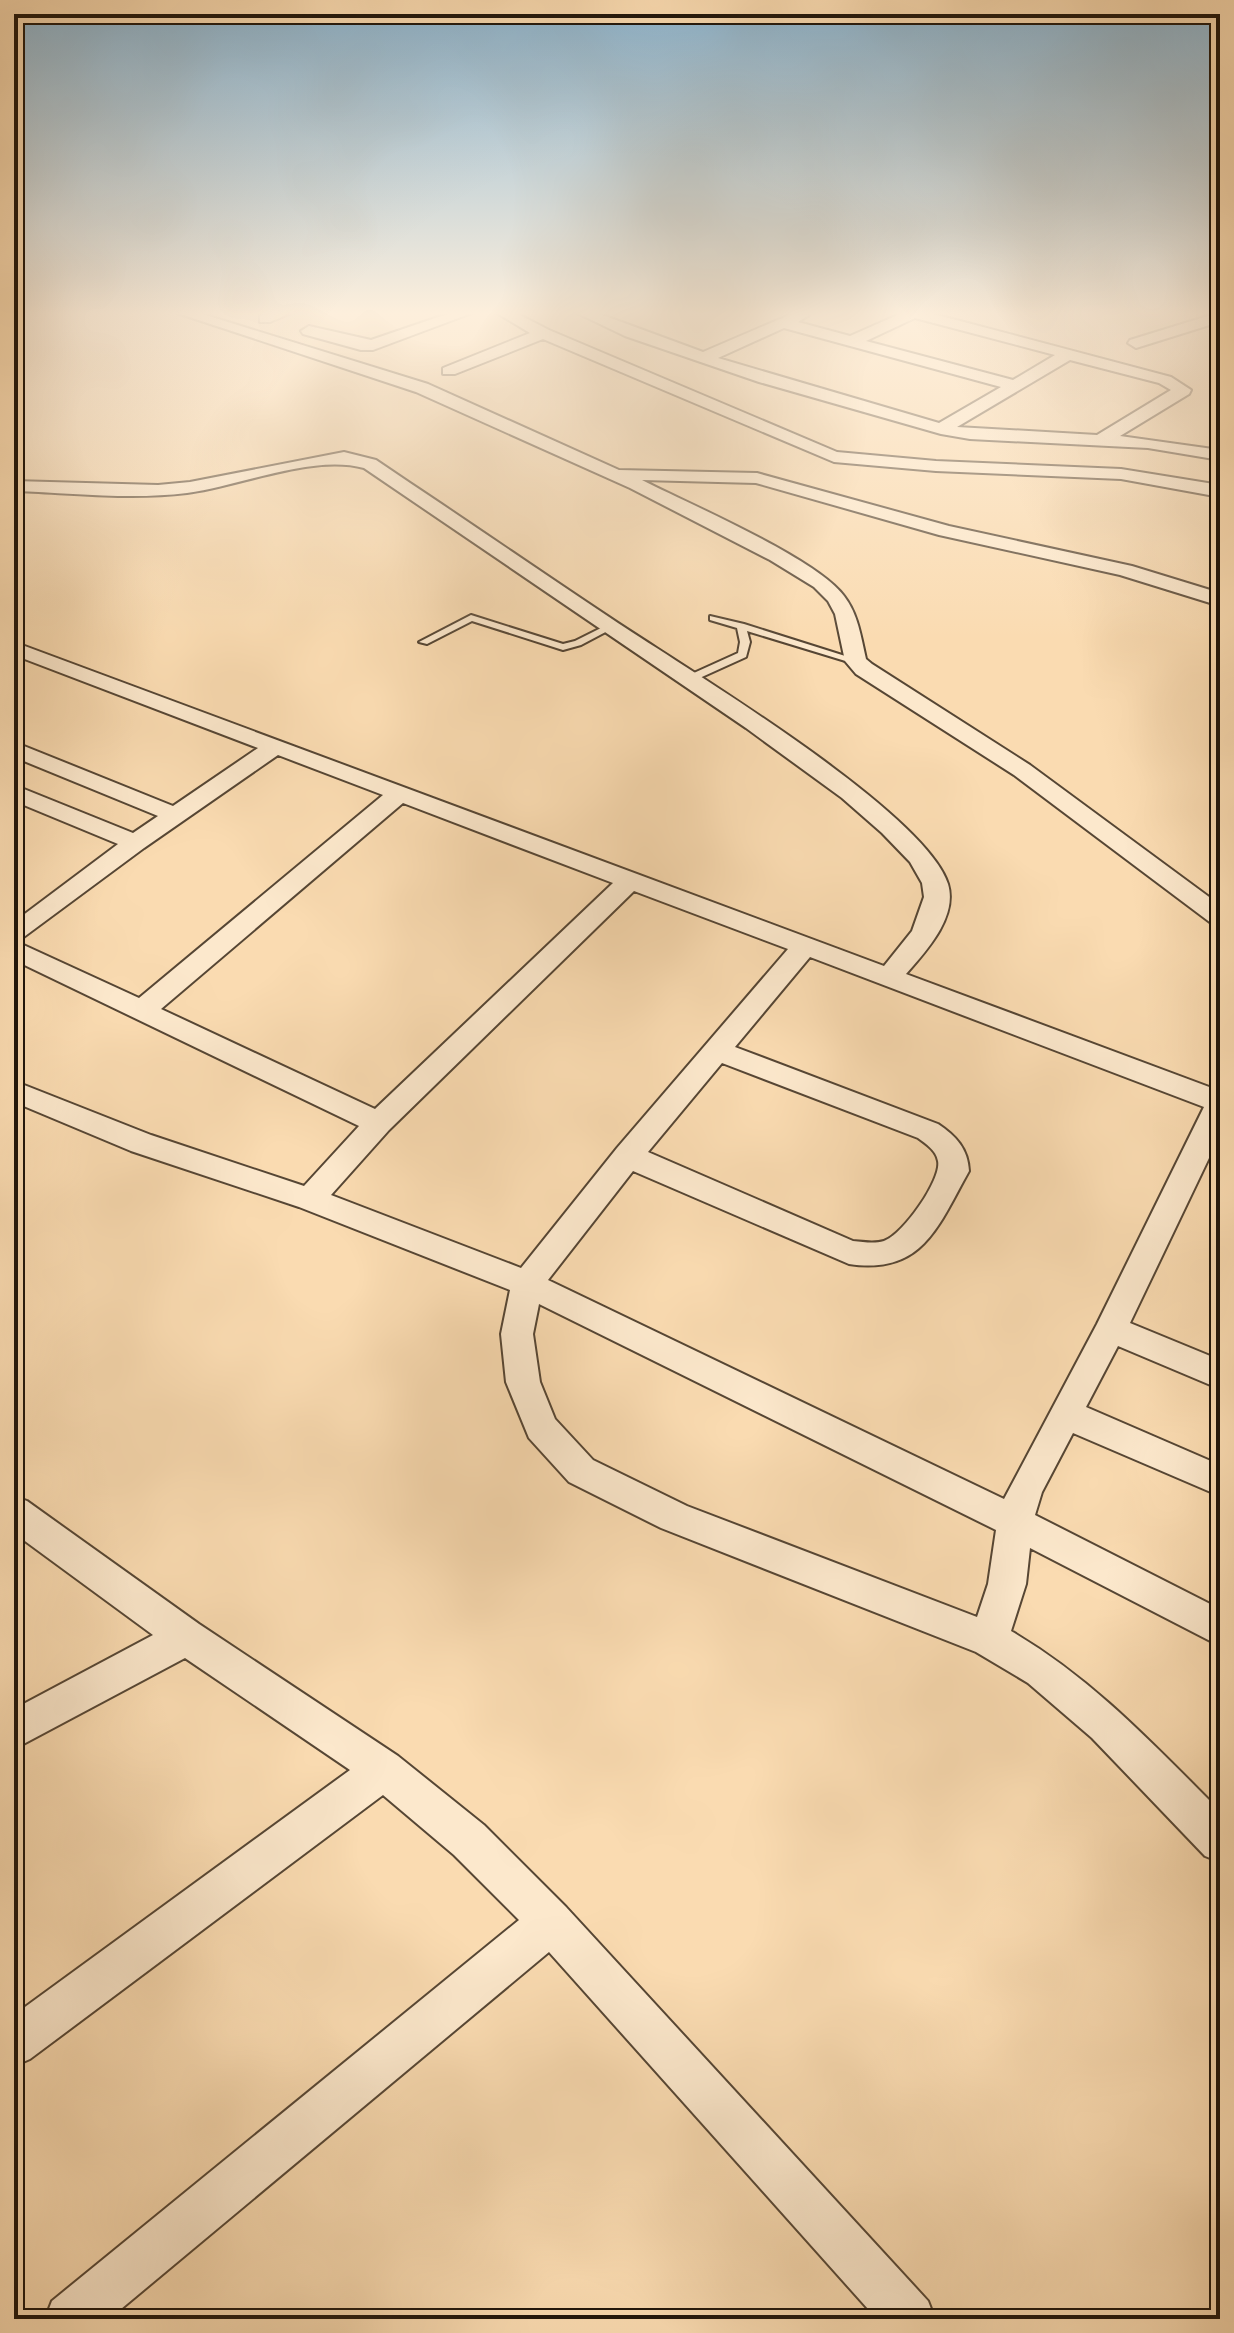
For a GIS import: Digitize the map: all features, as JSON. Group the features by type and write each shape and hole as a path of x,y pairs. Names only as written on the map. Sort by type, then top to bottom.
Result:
{"street":[{"path":"498,422 614,474 777,556 821,583 836,598 845,614 856,661 879,681 1022,770 1220,917"},
{"path":"754,422 834,457 921,465 1121,474 1220,491"},
{"path":"917,422 941,429 998,436 1103,439 1220,455"},
{"path":"941,429 953,422"},
{"path":"1103,439 1131,422"},
{"path":"14,486 158,490 190,487 321,460 360,459 689,679 833,781 920,857 934,879 938,903 930,926 890,976"},
{"path":"614,474 757,478 946,531 1125,570 1220,600"},
{"path":"14,648 1220,1103 1111,1329 1025,1490 1015,1522 1007,1584 989,1639"},
{"path":"14,935 135,843 275,747"},
{"path":"14,749 175,815"},
{"path":"14,792 135,843"},
{"path":"143,1009 399,794"},
{"path":"310,1199 379,1123 632,879"},
{"path":"806,945 628,1156 527,1284 517,1334 523,1382 541,1428 581,1471 674,1517 989,1639 1042,1670 1106,1724 1220,1841"},
{"path":"14,950 379,1123"},
{"path":"628,1156 849,1252 868,1257 890,1256 907,1246 954,1171 955,1157 945,1142 928,1131 717,1051"},
{"path":"14,1091 141,1143 310,1199 527,1284 1015,1522 1220,1628"},
{"path":"1111,1329 1220,1375"},
{"path":"1066,1414 1220,1481"},
{"path":"14,1512 186,1637 384,1770 469,1840 551,1922 910,2319"},
{"path":"14,1730 186,1637"},
{"path":"14,2043 384,1770"},
{"path":"70,2319 551,1922"}],"lane":[{"path":"424,642 471,618 563,647 610,627"},
{"path":"713,618 856,661"},
{"path":"689,679 743,655 745,642 741,626"}]}
